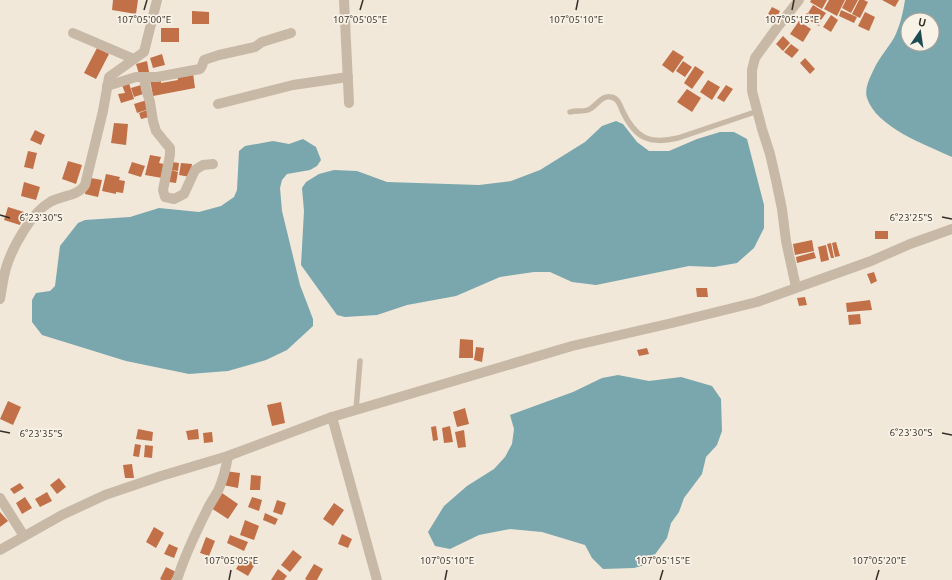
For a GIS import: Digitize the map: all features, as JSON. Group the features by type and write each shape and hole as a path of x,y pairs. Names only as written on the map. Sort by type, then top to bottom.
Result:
{"street":[{"path":"0,299 3,267 20,236 30,222 46,205 56,199 78,193 85,185 103,110 109,77 144,52 157,0"},
{"path":"344,0 349,103"},
{"path":"796,287 786,241 782,209 776,180 752,91 752,70 756,58 799,0"},
{"path":"73,33 134,59"},
{"path":"107,86 136,77 157,77 200,69 204,60 255,47 262,42 291,33"},
{"path":"218,104 293,85 348,77"},
{"path":"144,78 156,131 170,148 163,190 165,197 174,199 184,194 196,170 204,165 213,164"},
{"path":"0,550 62,515 105,495 228,456 332,417 572,346 758,302 871,261 910,244 952,229"},
{"path":"332,417 378,580"},
{"path":"177,580 206,510 221,484 228,456"},
{"path":"0,498 24,536"}],"lane":[{"path":"570,112 575,110 589,110 605,98 612,97 619,102 634,130 642,137 660,141 678,138 758,111"},
{"path":"356,410 360,361"}],"water":[{"path":"905,0 952,0 952,157 916,141 891,126 880,118 872,108 867,98 866,91 869,79 878,61 894,38 900,24 900,52 940,52 940,12 903,12"},
{"path":"616,121 623,124 637,142 649,151 669,151 697,139 720,132 734,132 747,139 764,205 764,228 754,248 737,263 714,267 689,266 596,285 572,282 550,272 534,272 500,277 456,296 407,305 377,315 345,317 337,315 301,265 304,211 302,188 306,182 319,174 334,170 357,171 387,182 479,185 511,181 540,170 585,142 602,126"},
{"path":"303,139 316,147 321,160 317,166 310,170 287,174 282,180 280,188 282,211 300,285 313,319 313,326 287,350 266,360 228,371 189,374 126,361 42,335 32,322 32,300 36,293 50,291 55,286 60,246 78,223 85,220 130,217 159,208 199,212 221,206 234,197 237,190 239,151 245,146 273,141 289,144"},
{"path":"618,375 649,381 681,377 712,386 721,399 722,431 717,445 706,457 702,474 684,498 679,512 671,523 667,538 648,564 634,568 603,569 592,558 585,545 542,532 510,529 479,535 450,549 435,546 428,532 444,506 467,486 494,469 505,457 512,444 514,429 510,415 573,392 602,378"}],"building":[{"path":"113,0 138,0 136,14 112,10"},
{"path":"811,0 827,0 822,9 810,2"},
{"path":"829,0 845,0 837,16 824,9"},
{"path":"846,0 858,0 851,13 842,8"},
{"path":"859,0 868,2 860,18 852,14"},
{"path":"882,0 899,0 895,7"},
{"path":"813,5 826,13 821,20 808,13"},
{"path":"772,7 780,11 776,19 768,14"},
{"path":"841,10 857,17 854,23 839,16"},
{"path":"192,11 209,12 209,24 192,24"},
{"path":"865,12 875,17 869,31 858,26"},
{"path":"807,13 821,22 819,26 804,17"},
{"path":"831,15 838,20 831,32 823,27"},
{"path":"799,21 811,29 803,42 790,34"},
{"path":"161,28 179,28 179,42 161,42"},
{"path":"783,36 790,43 783,51 776,44"},
{"path":"791,44 799,50 792,58 784,52"},
{"path":"97,48 109,54 96,79 84,73"},
{"path":"673,50 684,57 673,73 662,65"},
{"path":"162,54 165,65 153,68 150,58"},
{"path":"805,58 815,69 810,74 800,63"},
{"path":"147,61 149,72 139,74 136,64"},
{"path":"683,61 692,67 685,77 676,71"},
{"path":"695,66 704,72 692,89 684,83"},
{"path":"193,73 195,88 153,96 150,80 161,78 161,83 178,80 177,76"},
{"path":"708,80 720,87 712,100 700,92"},
{"path":"129,83 134,99 121,103 118,94 125,93 122,85"},
{"path":"141,85 143,94 134,97 131,88"},
{"path":"726,85 733,89 724,102 717,98"},
{"path":"687,89 701,98 692,112 677,102"},
{"path":"147,100 149,109 137,113 134,104"},
{"path":"147,110 149,117 141,119 139,113"},
{"path":"114,123 128,124 126,145 111,143"},
{"path":"35,130 45,135 41,145 30,140"},
{"path":"28,151 37,153 33,169 24,167"},
{"path":"150,155 161,157 159,163 164,164 162,178 145,175"},
{"path":"68,161 82,165 76,184 62,179"},
{"path":"132,162 145,166 141,177 128,173"},
{"path":"172,162 179,163 178,171 171,170"},
{"path":"181,163 192,164 190,177 179,175"},
{"path":"171,170 178,172 176,183 169,182"},
{"path":"106,174 120,177 119,180 125,181 123,193 116,192 116,194 102,191"},
{"path":"91,178 102,180 98,197 85,194 86,185"},
{"path":"24,182 40,187 36,200 21,196"},
{"path":"8,207 24,212 20,225 4,220"},
{"path":"875,231 888,231 888,239 875,239"},
{"path":"812,240 814,251 795,255 793,244"},
{"path":"836,242 840,256 835,257 832,243"},
{"path":"831,243 834,258 831,258 827,244"},
{"path":"826,245 829,260 821,262 818,247"},
{"path":"814,252 816,258 797,263 796,257"},
{"path":"874,272 877,281 871,284 867,274"},
{"path":"696,288 707,288 708,297 697,297"},
{"path":"805,297 807,305 799,306 797,298"},
{"path":"870,300 872,310 847,312 846,303"},
{"path":"860,314 861,324 849,325 848,315"},
{"path":"460,339 473,340 473,358 459,358"},
{"path":"476,347 484,348 482,362 474,360"},
{"path":"647,348 649,354 639,356 637,350"},
{"path":"8,401 21,407 13,425 0,419"},
{"path":"281,402 285,423 272,426 267,405"},
{"path":"465,408 469,424 457,427 453,412"},
{"path":"436,426 438,440 433,441 431,427"},
{"path":"450,426 453,442 444,443 442,428"},
{"path":"138,429 153,432 152,441 136,439"},
{"path":"198,429 199,439 188,440 186,431"},
{"path":"464,430 466,447 458,448 455,432"},
{"path":"212,432 213,442 204,443 203,433"},
{"path":"135,444 141,445 139,457 133,456"},
{"path":"145,445 153,446 152,458 144,457"},
{"path":"132,464 134,478 125,478 123,465"},
{"path":"225,471 240,473 238,488 223,485"},
{"path":"251,475 261,476 260,490 250,490"},
{"path":"59,478 66,487 57,494 50,485"},
{"path":"20,483 24,488 14,494 10,489"},
{"path":"47,492 52,501 40,507 35,499"},
{"path":"222,493 238,504 228,519 211,508"},
{"path":"25,497 32,508 22,514 16,503"},
{"path":"252,497 262,500 259,511 248,507"},
{"path":"277,500 286,503 282,515 273,512"},
{"path":"334,503 344,510 333,526 323,519"},
{"path":"0,512 8,521 0,527"},
{"path":"265,513 278,519 275,525 263,520"},
{"path":"245,520 259,526 254,540 240,535"},
{"path":"154,527 164,533 156,548 146,542"},
{"path":"342,534 352,539 348,548 338,544"},
{"path":"230,535 248,542 244,551 227,543"},
{"path":"206,537 215,541 209,556 200,553"},
{"path":"169,544 178,548 174,558 164,554"},
{"path":"293,550 302,557 290,572 281,565"},
{"path":"243,557 255,564 248,576 236,569"},
{"path":"314,564 323,569 317,580 305,579"},
{"path":"166,567 176,572 171,580 160,579"},
{"path":"278,569 287,576 284,580 271,580"}]}
